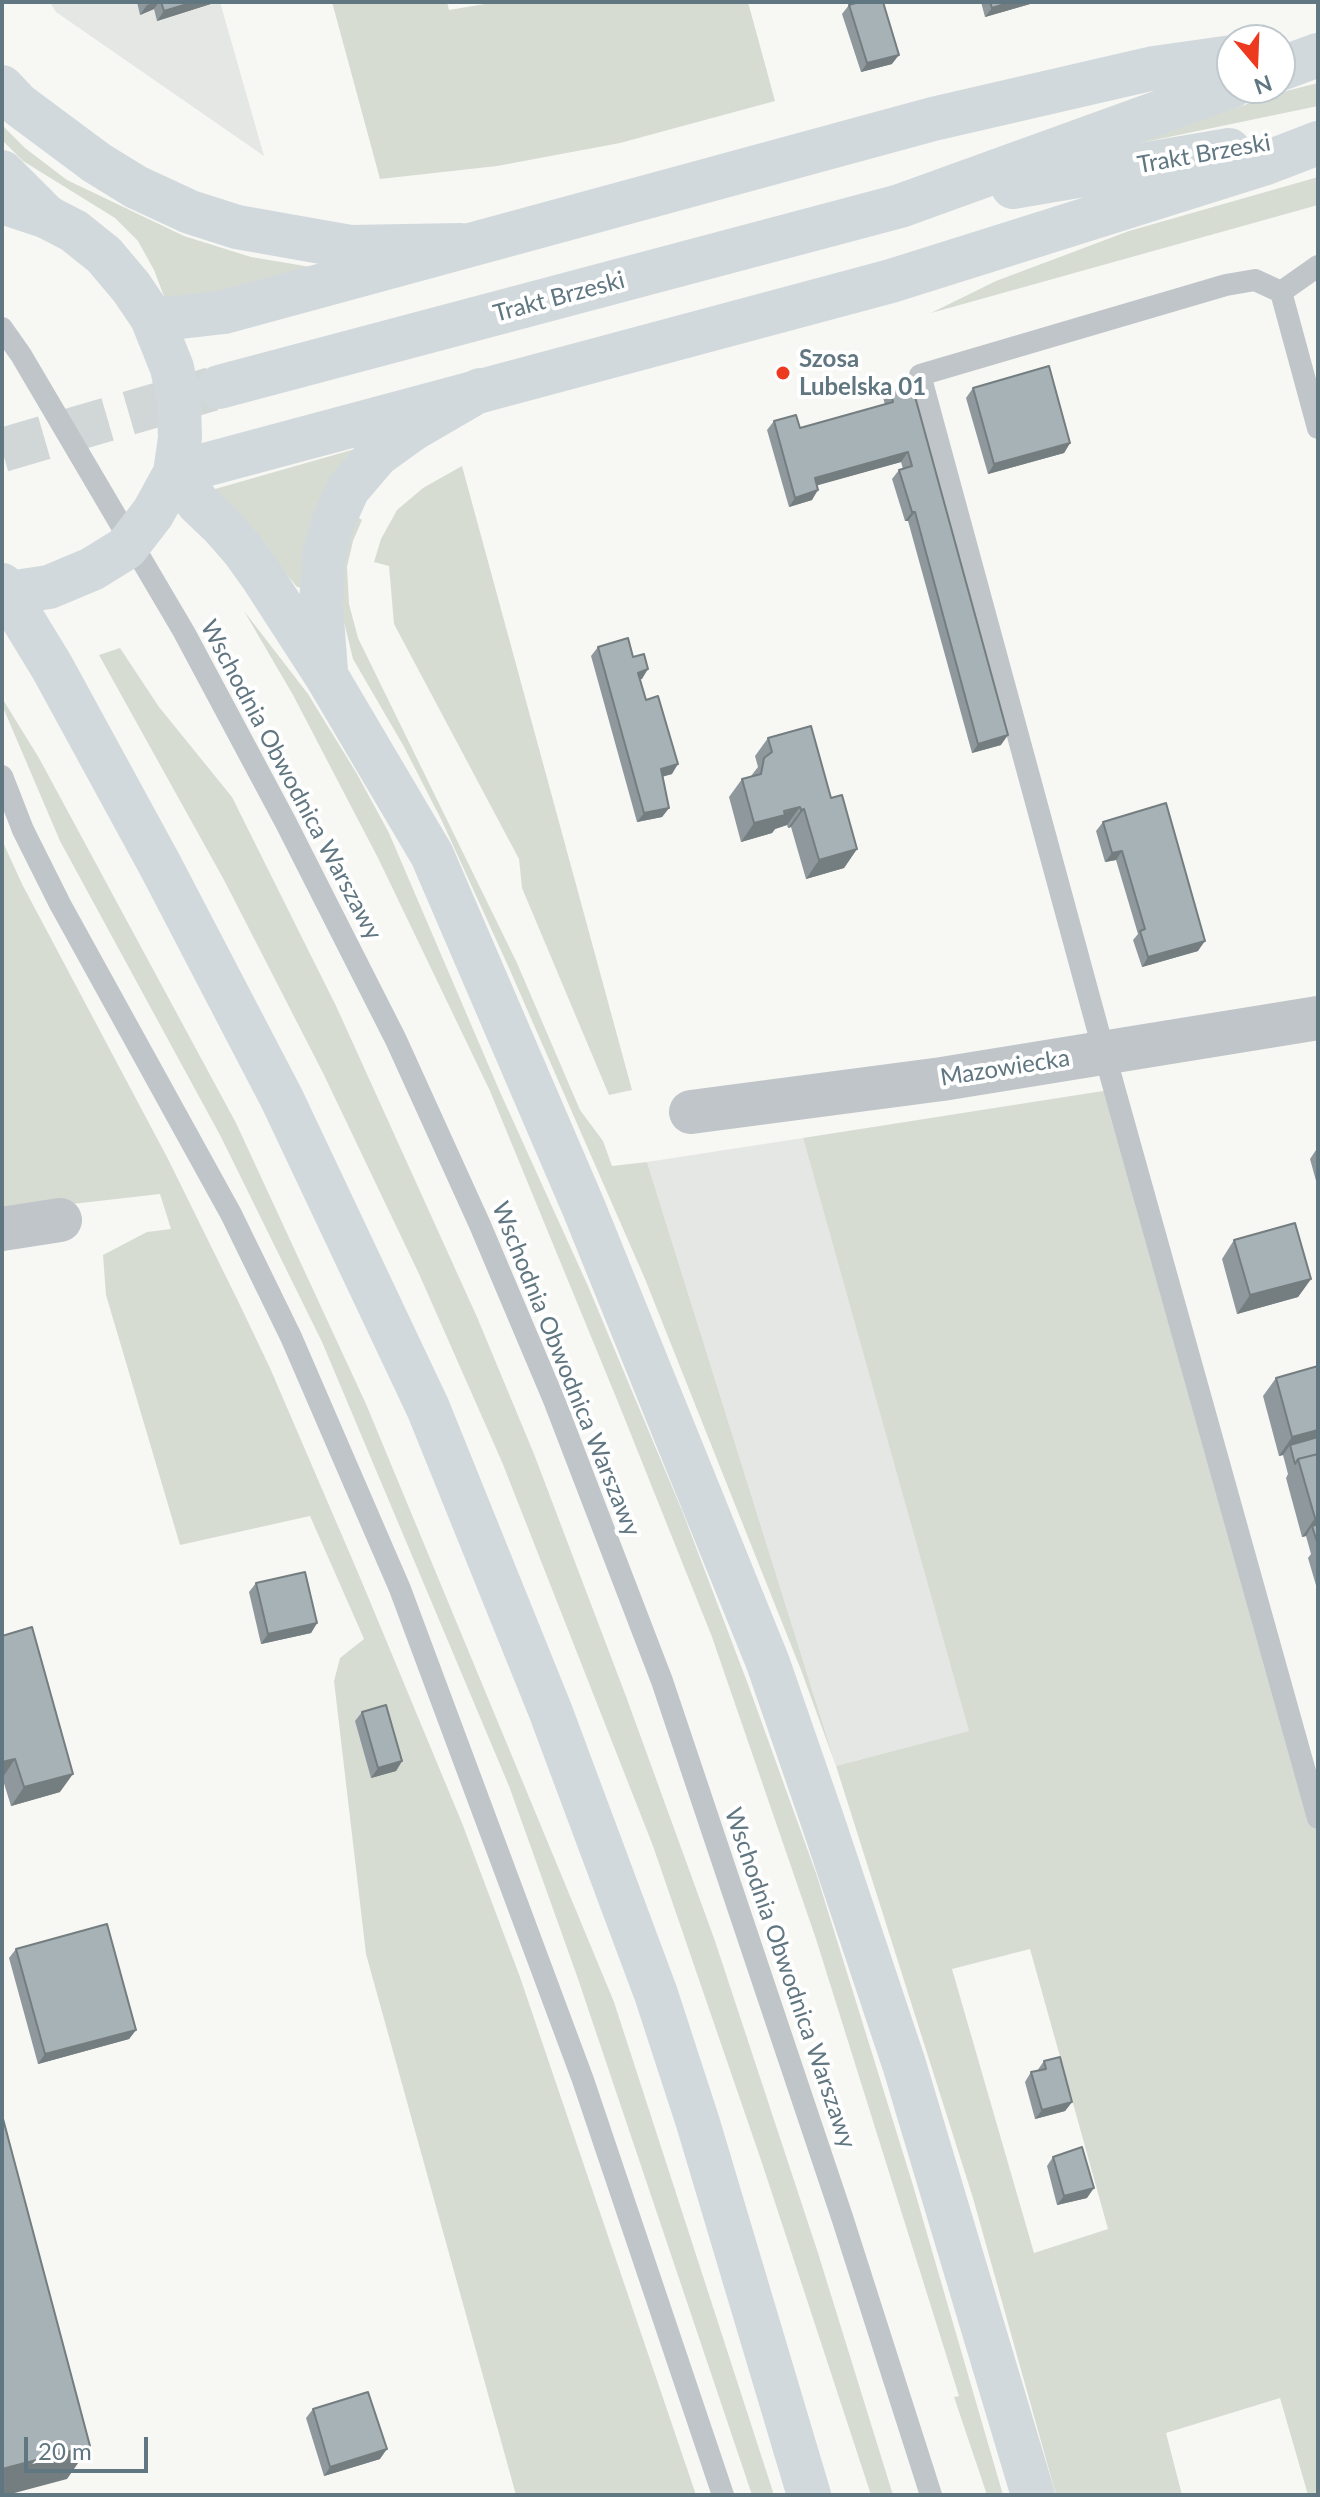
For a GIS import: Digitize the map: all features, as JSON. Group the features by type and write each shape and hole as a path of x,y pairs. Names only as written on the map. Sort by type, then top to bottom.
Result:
{"main road":[{"path":"1296,48 1318,45"},
{"path":"1296,63 1318,55"},
{"path":"152,318 224,312 933,119 1154,68 1216,59"},
{"path":"2,87 19,105 97,163 136,187 190,212 237,227 350,247 461,245"},
{"name":"Trakt Brzeski","path":"219,387 900,206 1216,92"},
{"name":"Trakt Brzeski","path":"900,206 1318,135"},
{"path":"175,473 891,281 1266,163 1318,143"},
{"path":"2,172 47,217"},
{"path":"2,202 47,217 74,231 104,255 131,287 152,318 172,368 179,402 180,438 175,473 153,513 126,548 92,569 49,587 2,594"},
{"path":"327,677 321,582 324,554 348,489 377,455 413,429 480,390"},
{"path":"175,473 198,503 243,550 327,677 432,855 583,1206 768,1663 904,2064 1033,2495"},
{"path":"2,585 52,667 160,865 282,1099 428,1408 550,1710 656,1994 698,2123 809,2495"}],"street":[{"name":"Mazowiecka","path":"691,1112 942,1079 1318,1018"},
{"path":"2,1229 60,1220"}],"lane":[{"path":"1281,292 1318,266"},
{"path":"1281,292 1255,280 1226,285 920,375 1104,1052 1318,1818"},
{"path":"1281,292 1318,428"},
{"name":"Wschodnia Obwodnica Warszawy","path":"2,328 21,355 184,632 286,823 396,1040 480,1225 554,1400 662,1681 776,2015 931,2495"},
{"path":"2,776 23,830 60,904 231,1214 291,1337 400,1589 583,2080 723,2495"}],"shaded area":[{"path":"50,2 220,2 264,156 56,12"},
{"path":"332,2 447,2 449,10 497,2 748,2 775,101 620,143 497,166 380,179"},
{"path":"1318,83 1318,106 1116,148 1247,104 1296,104 1296,88"},
{"path":"2,125 25,148 67,180 184,236 251,257 323,269 267,287 165,299 138,241 115,218 23,161 2,140"},
{"path":"1318,177 1318,205 931,313 996,281 1129,231"},
{"path":"355,449 303,588 297,587 215,489"},
{"path":"462,466 632,1090 609,1095 522,888 519,859 394,624 389,566 374,562 381,539 397,510 423,488"},
{"path":"355,515 362,520 347,567 349,604 358,638 517,963 580,1110 603,1141 612,1166 647,1162 836,1766 801,1670 645,1279 442,821 403,745 353,659 343,618 342,556"},
{"path":"244,611 308,694 389,833 500,1092 588,1286 683,1513 817,1876 912,2182 1003,2495 987,2495 954,2397 959,2396 816,1939 712,1637 620,1407 490,1091 378,858 293,695"},
{"path":"120,648 159,707 232,797 337,1008 477,1317 534,1454 715,1941 818,2253 893,2495 871,2495 653,1846 502,1462 419,1274 323,1073 224,880 99,655"},
{"path":"2,698 39,758 236,1123 366,1404 614,2002 774,2495 752,2495 577,1976 509,1786 322,1342 221,1137 60,841 2,705"},
{"path":"2,840 22,884 168,1159 239,1303 359,1575 462,1823 520,1977 696,2495 516,2495 366,1954 334,1681 340,1658 364,1639 310,1516 180,1545 106,1295 103,1255 147,1232 171,1229 160,1194 2,1212"},
{"path":"1122,1088 1318,1780 1318,2495 1308,2495 1280,2398 1166,2433 1182,2495 1056,2495 973,2198 836,1766 969,1731 803,1138","holes":["1030,1949 1108,2229 1034,2253 952,1969"]},
{"path":"803,1138 970,1731 836,1766 647,1162"}],"building":[{"path":"161,2 194,2 164,11"},
{"path":"883,2 899,55 867,63 849,5"},
{"path":"990,2 1011,2 992,8"},
{"path":"1049,366 1070,443 994,464 973,388"},
{"path":"911,382 1008,735 978,744 915,512 912,512 899,470 912,466 908,452 815,478 818,490 795,498 774,421 796,415 800,428 893,402 890,388"},
{"path":"628,638 633,657 644,654 648,669 638,673 646,700 658,696 678,764 661,769 669,808 644,813 598,647"},
{"path":"811,726 831,798 842,795 857,849 819,860 804,809 784,811 785,815 754,823 742,779 761,774 764,758 772,752 768,738"},
{"path":"1166,803 1205,941 1148,957 1140,931 1145,929 1122,851 1112,853 1103,822"},
{"path":"1295,1223 1311,1279 1250,1295 1234,1240"},
{"path":"1318,1366 1318,1430 1292,1437 1276,1378"},
{"path":"1318,1437 1318,1454 1298,1459 1295,1464 1290,1445"},
{"path":"1318,1454 1318,1517 1315,1518 1298,1459"},
{"path":"1318,1524 1318,1545 1312,1526"},
{"path":"305,1572 317,1623 268,1634 256,1583"},
{"path":"32,1627 73,1774 24,1787 15,1759 2,1762 2,1636"},
{"path":"386,1705 402,1761 378,1768 362,1712"},
{"path":"107,1924 136,2030 45,2054 16,1949"},
{"path":"1060,2057 1072,2102 1042,2110 1031,2072 1046,2069 1044,2061"},
{"path":"2,2115 90,2446 2,2469"},
{"path":"1082,2147 1094,2188 1064,2196 1053,2157"},
{"path":"368,2392 387,2449 330,2467 313,2409"}],"tunnel":[{"path":"2,450 212,389"}],"place":[{"name":"Szosa Lubelska 01","path":"783,373"}]}
